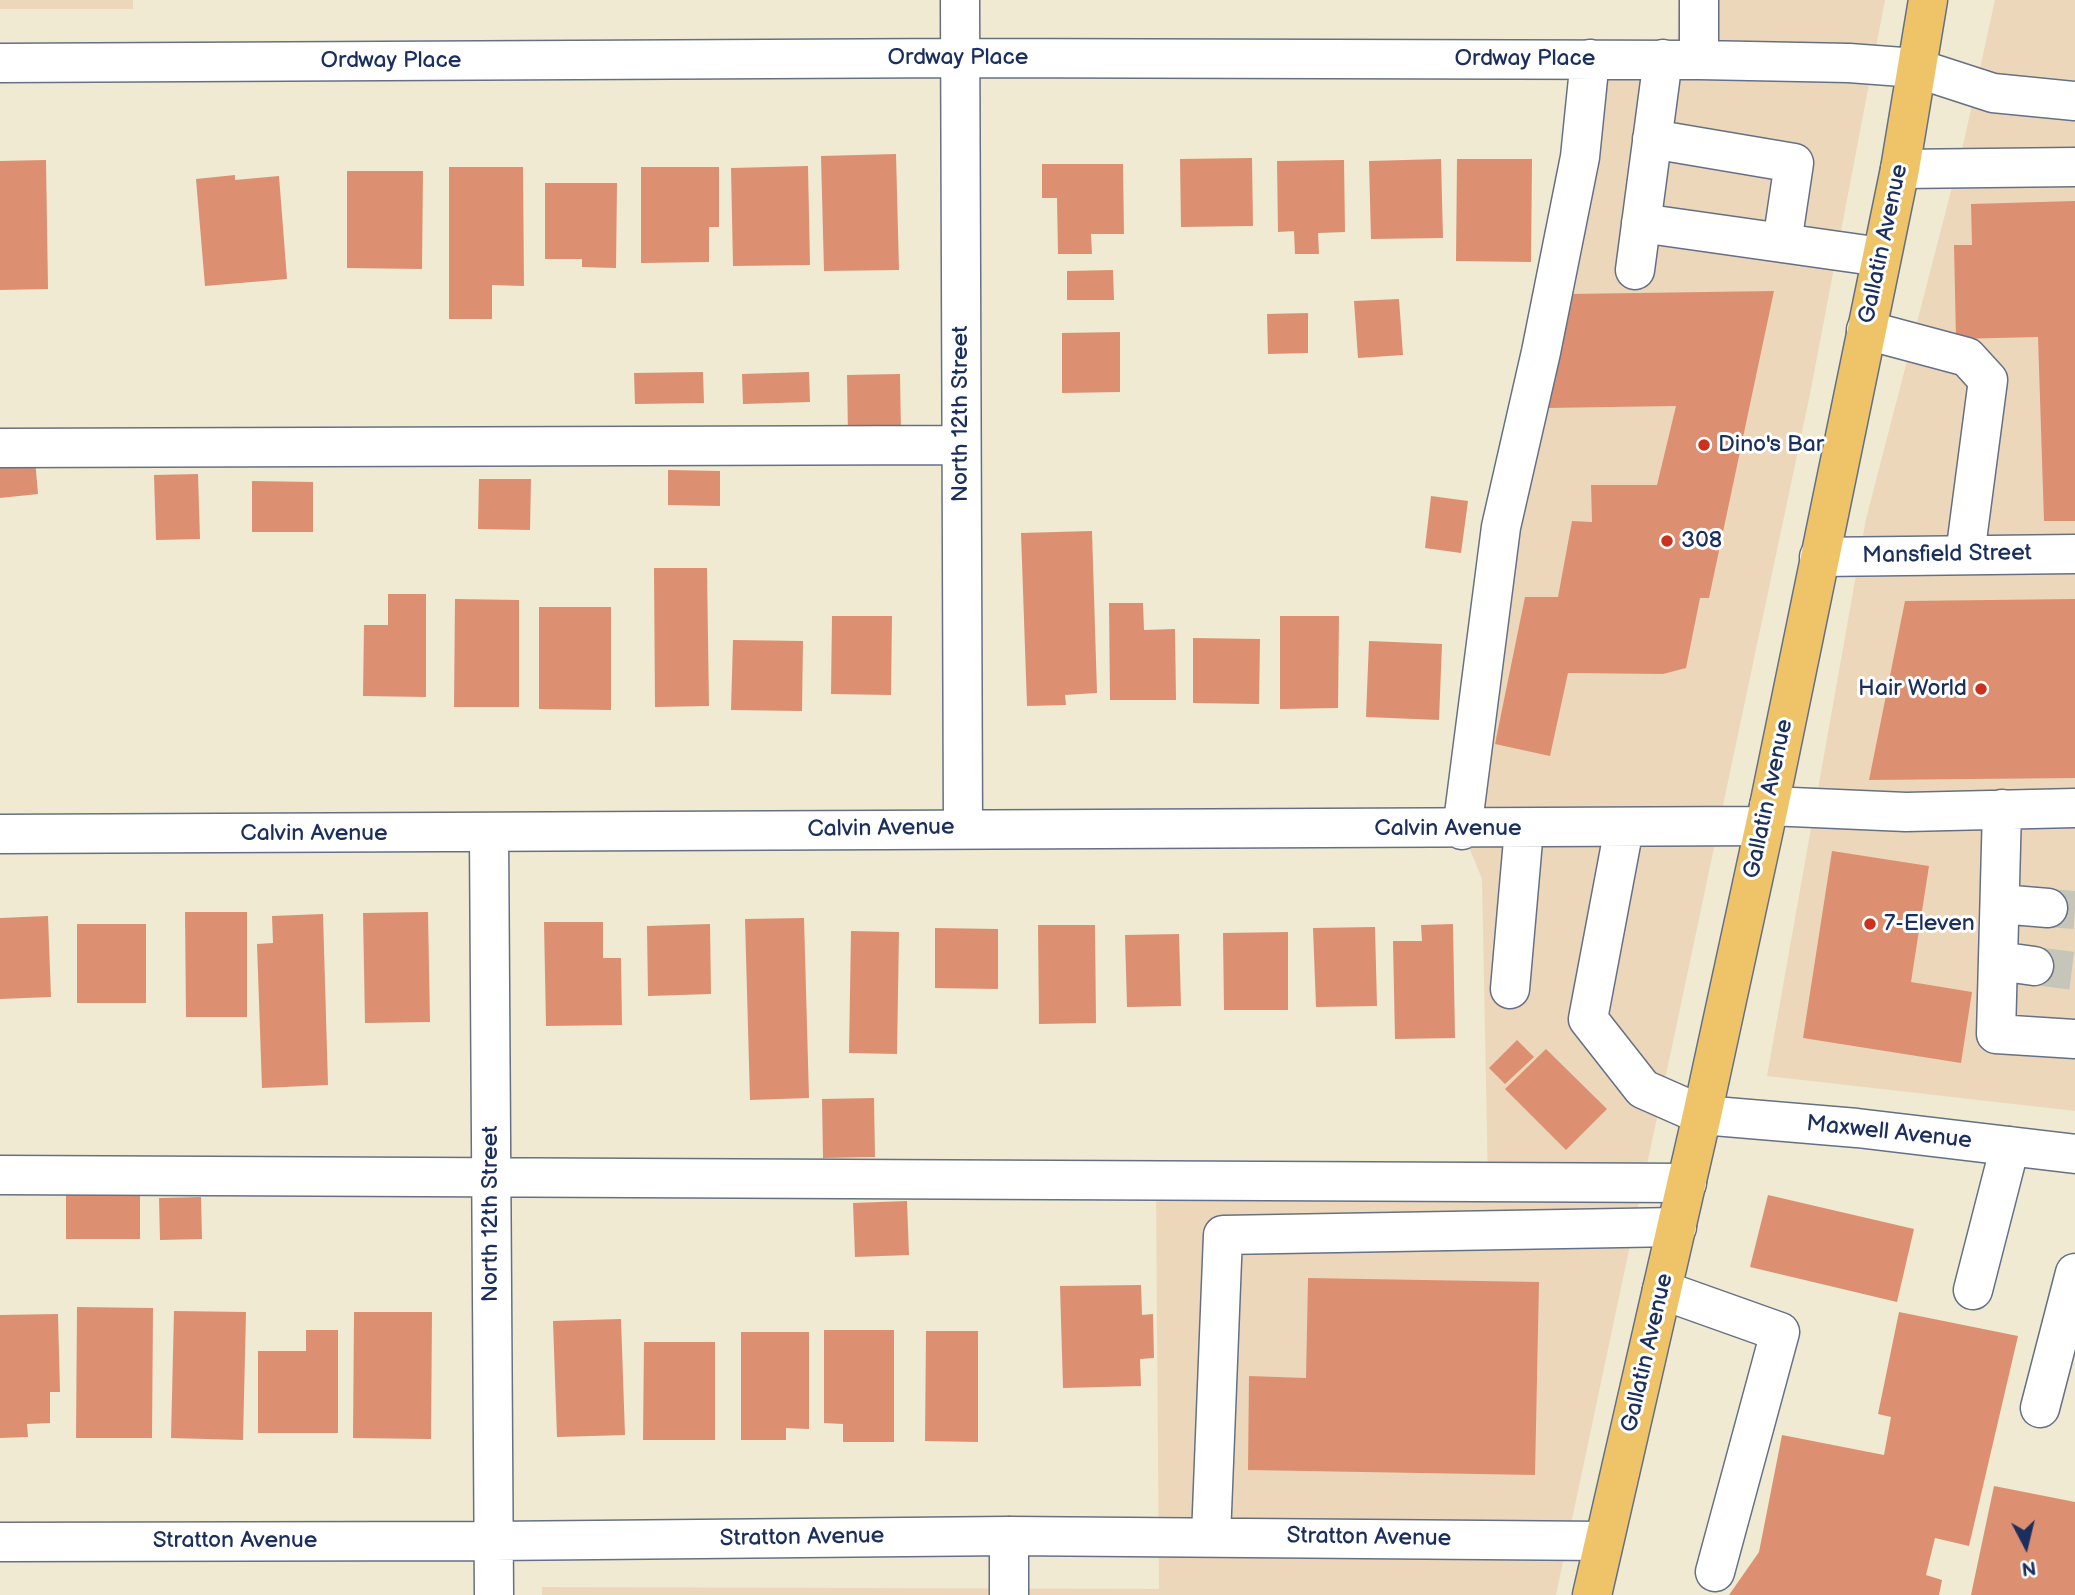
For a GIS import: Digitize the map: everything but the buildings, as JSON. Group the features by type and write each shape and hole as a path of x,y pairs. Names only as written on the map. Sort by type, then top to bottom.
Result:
{"main road":[{"name":"Gallatin Avenue","path":"1592,1595 1687,1183 1766,816 1900,169 1928,0"}],"street":[{"name":"North 12th Street","path":"960,0 962,828"},
{"path":"1635,270 1652,139 1681,60 1699,0"},
{"name":"Ordway Place","path":"0,63 960,58 1590,59 1849,63 1916,68 1993,93 2075,101"},
{"path":"1462,830 1501,527 1541,352 1580,157 1590,59"},
{"path":"1652,139 1794,163 1782,243"},
{"path":"1900,169 2075,167"},
{"path":"1641,223 1881,257"},
{"path":"1866,330 1967,357 1988,380 1965,555"},
{"path":"0,448 961,445"},
{"name":"Mansfield Street","path":"1819,557 2075,554"},
{"name":"Calvin Avenue","path":"0,834 489,834 962,828 1624,828 1766,816 2075,808"},
{"path":"2002,809 2000,904 2016,963 1996,1034 2075,1039"},
{"name":"Maxwell Avenue","path":"1624,828 1588,1019 1643,1089 1702,1115 2075,1154"},
{"path":"1510,989 1524,829"},
{"name":"North 12th Street","path":"489,834 494,1595"},
{"path":"2000,904 2048,908"},
{"path":"1973,1290 2010,1146"},
{"path":"0,1175 1687,1183"},
{"path":"1211,1537 1223,1235 1677,1227"},
{"path":"2040,1408 2075,1273"},
{"path":"1662,1290 1780,1332 1715,1572"},
{"path":"1009,1536 1009,1595"},
{"name":"Stratton Avenue","path":"0,1542 1009,1536 1603,1541"}],"shaded area":[{"path":"0,0 133,0 133,9 0,9"},
{"path":"1678,0 1885,0 1810,394 1556,1595 542,1595 542,1587 1159,1589 1156,1189 1488,1185 1482,879 1462,830 1590,59 1677,60"},
{"path":"1995,0 2075,0 2075,1111 1767,1076 1866,519 1964,141"}],"tunnel":[{"path":"2048,908 2075,910"},
{"path":"2034,966 2075,971"}],"place":[{"name":"Dino's Bar","path":"1704,445"},
{"name":"308","path":"1667,541"},
{"name":"Hair World","path":"1981,689"},
{"name":"7-Eleven","path":"1870,924"}]}
